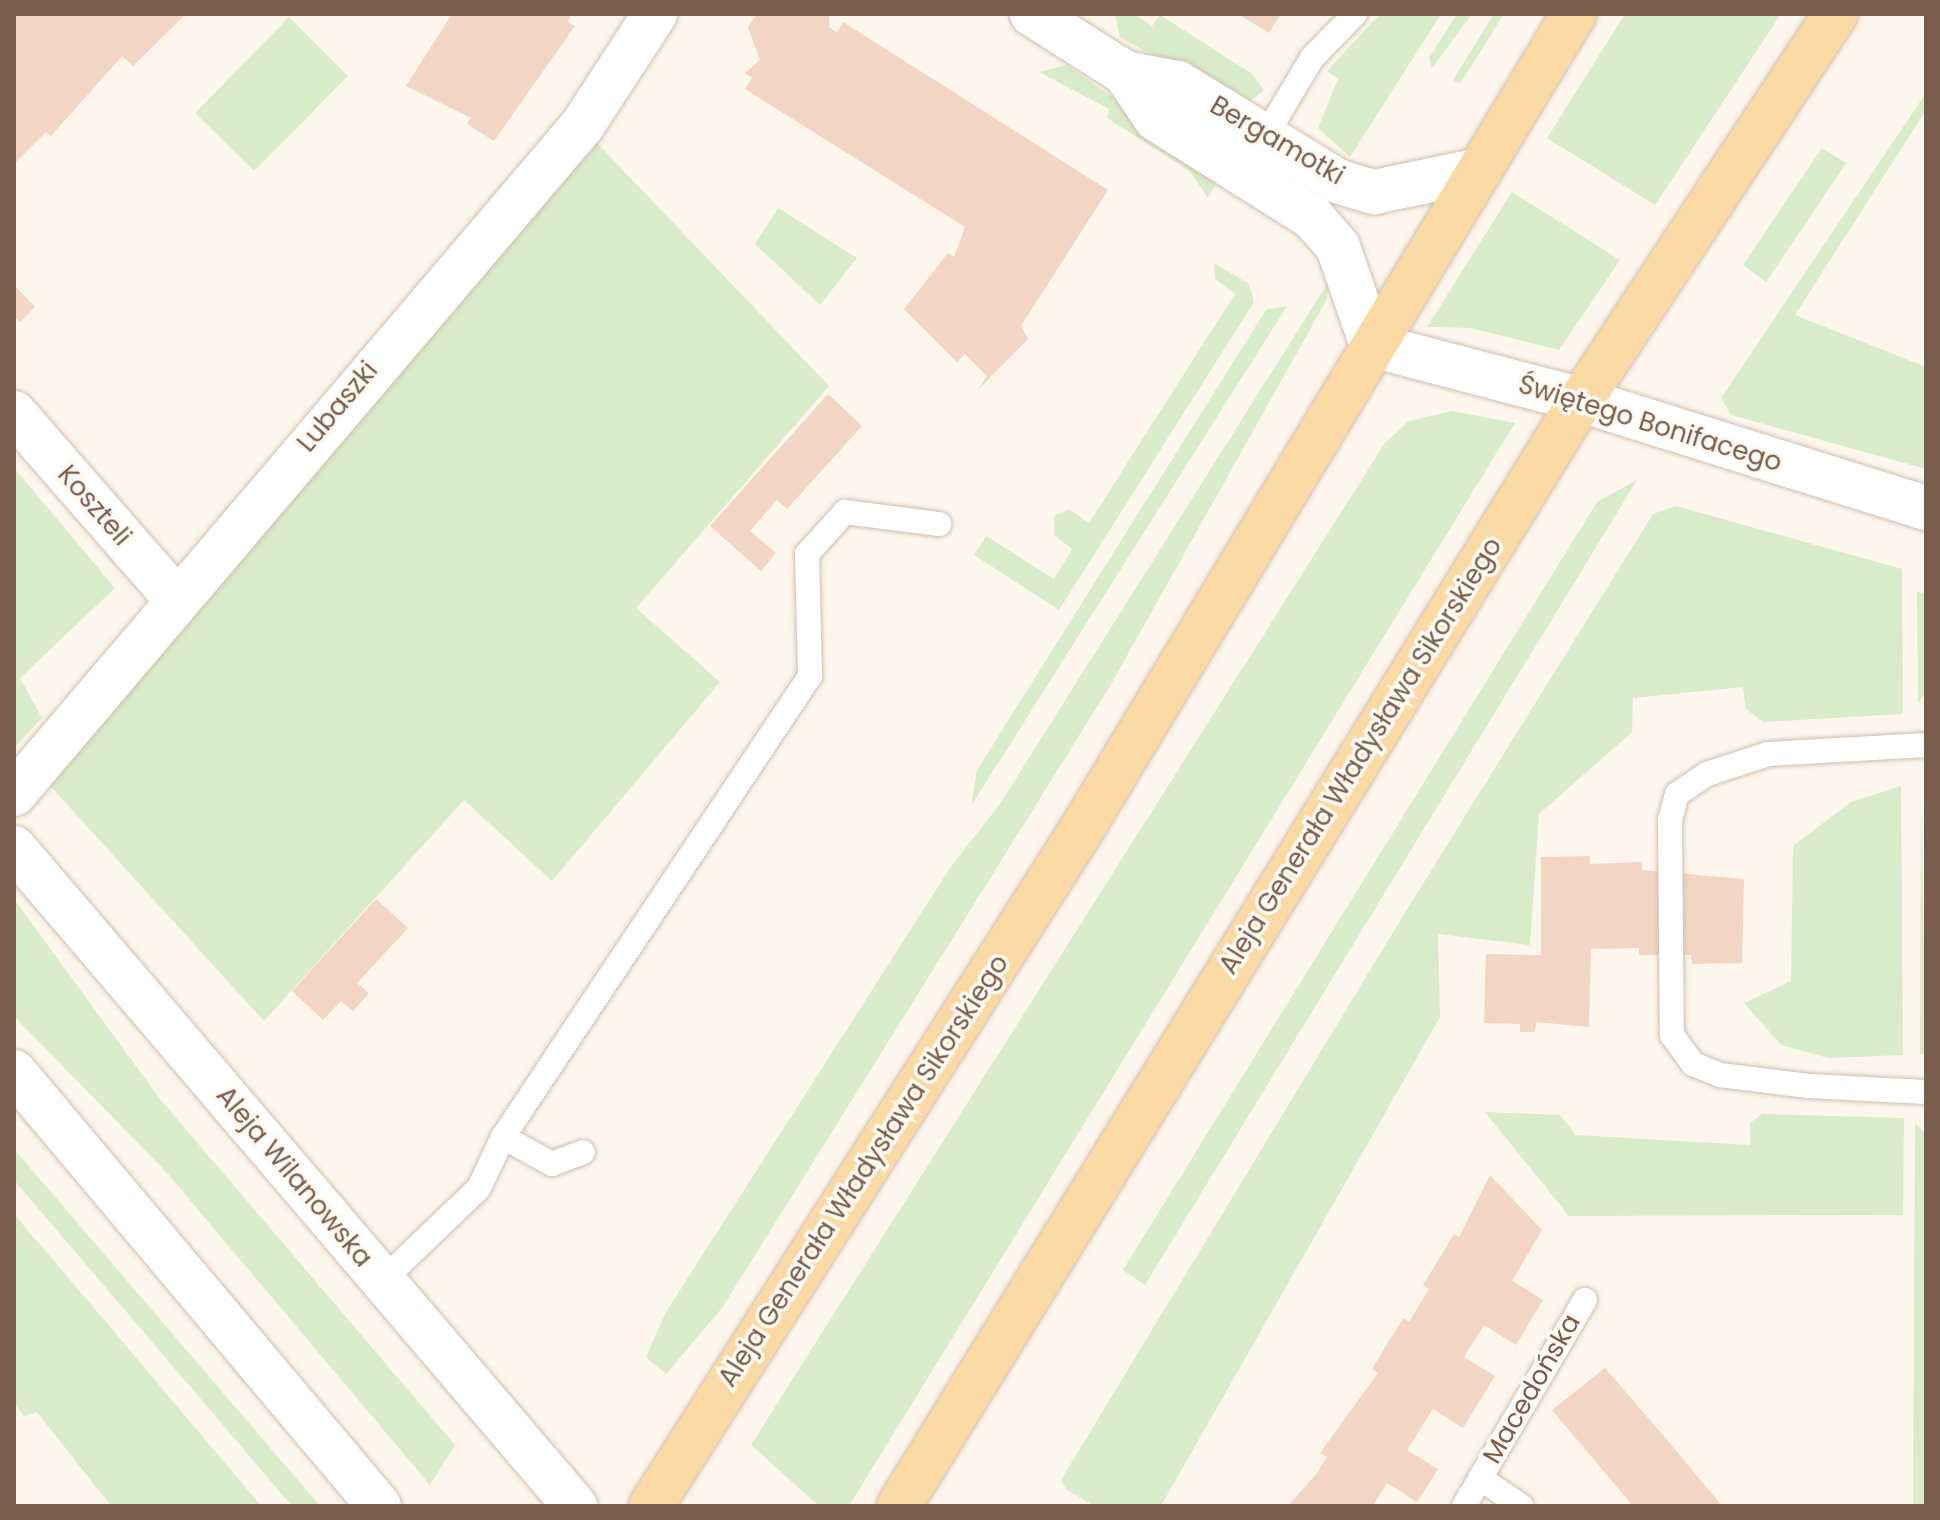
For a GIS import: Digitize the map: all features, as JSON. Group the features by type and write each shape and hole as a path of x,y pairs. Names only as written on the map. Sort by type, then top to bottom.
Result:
{"main road":[{"name":"Aleja Generała Władysława Sikorskiego","path":"651,1506 1080,832 1574,14"},
{"name":"Aleja Generała Władysława Sikorskiego","path":"899,1506 1581,400 1836,14"}],"street":[{"name":"Lubaszki","path":"14,794 176,599 582,126 655,14"},
{"name":"Bergamotki","path":"1032,14 1125,73 1178,83 1337,181 1374,192 1480,170"},
{"name":"Bergamotki","path":"1125,73 1156,119 1313,218 1338,247 1372,345"},
{"name":"Świętego Bonifacego","path":"1372,345 1581,400 1926,508"},
{"name":"Koszteli","path":"14,413 176,599"},
{"name":"Aleja Wilanowska","path":"14,848 575,1506"},
{"path":"14,1072 379,1506"}],"lane":[{"path":"1266,135 1312,58 1355,14"},
{"path":"382,1281 479,1188 503,1137 810,676 807,554 845,512 939,524"},
{"path":"1926,745 1768,754 1707,774 1677,794 1670,821 1672,1035 1693,1064 1720,1075 1808,1086 1926,1092"},
{"path":"503,1137 552,1164 583,1152"},
{"name":"Macedońska","path":"1464,1506 1585,1300"},
{"name":"Macedońska","path":"1480,1478 1521,1506"}],"green space":[{"path":"1115,14 1134,14 1152,26 1160,15 1251,73 1264,90 1248,103 1192,75 1120,38"},
{"path":"1380,14 1441,14 1350,157 1318,128 1338,79 1327,71"},
{"path":"1457,14 1472,14 1432,68 1429,58"},
{"path":"1494,14 1504,14 1460,84 1453,80"},
{"path":"1625,14 1781,14 1655,205 1547,138"},
{"path":"289,17 348,76 254,171 195,113"},
{"path":"1066,65 1223,173 1208,198 1189,170 1107,118 1109,109 1039,72"},
{"path":"1926,93 1926,110 1795,315 1926,367 1926,469 1731,415 1721,398"},
{"path":"597,143 829,386 636,608 720,682 552,881 464,800 264,1021 44,779"},
{"path":"1822,148 1846,163 1766,282 1743,265"},
{"path":"1512,192 1620,260 1559,350 1470,328 1427,327"},
{"path":"778,208 857,258 820,305 755,244"},
{"path":"1214,263 1249,284 1254,302 1059,610 974,555 986,536 1054,579 1072,549 1054,535 1054,516 1069,509 1089,523 1235,294 1215,279"},
{"path":"1329,281 1326,301 1110,686 722,1308 666,1374 646,1357 666,1312 952,865 1000,804"},
{"path":"1287,306 971,806 977,770 1266,310"},
{"path":"1452,411 1515,423 849,1506 819,1506 751,1445 1385,443 1409,421"},
{"path":"14,468 115,588 20,678 42,718 14,748"},
{"path":"1637,480 1145,1285 1123,1270 1597,502"},
{"path":"1676,506 1902,569 1903,714 1763,722 1746,709 1743,687 1633,698 1632,732 1539,814 1530,945 1438,934 1440,1017 1161,1506 1094,1506 1066,1489 1061,1480 1406,911 1653,514"},
{"path":"1917,592 1926,594 1926,693 1918,703"},
{"path":"1901,786 1903,1055 1828,1058 1781,1045 1744,1003 1791,981 1793,846 1851,802"},
{"path":"1921,798 1926,1053 1920,1055"},
{"path":"14,899 160,1099 455,1445 430,1485 168,1174 14,1016"},
{"path":"1485,1112 1560,1115 1576,1135 1750,1145 1750,1123 1762,1114 1904,1118 1903,1215 1569,1216"},
{"path":"1915,1123 1926,1135 1926,1506 1913,1506"},
{"path":"14,1149 320,1506 292,1506 14,1180"},
{"path":"14,1214 261,1506 111,1506 37,1412 24,1416 14,1403"}],"building":[{"path":"14,14 181,14 183,17 133,66 122,56 51,136 46,132 14,164"},
{"path":"452,14 572,14 567,22 575,26 494,141 467,124 471,118 406,86"},
{"path":"757,14 830,14 829,27 837,33 843,22 1108,190 1021,326 1028,339 977,391 987,376 965,354 957,362 904,309 948,253 954,257 965,227 745,89 752,78 745,73 760,60 748,27"},
{"path":"1238,14 1281,14 1269,33"},
{"path":"14,285 35,307 20,322 14,316"},
{"path":"828,394 862,426 787,509 777,500 750,531 776,553 761,571 710,526"},
{"path":"1590,856 1590,864 1642,862 1642,870 1744,879 1742,963 1692,964 1691,955 1639,955 1639,948 1591,949 1589,1027 1536,1022 1535,1032 1520,1032 1520,1024 1484,1023 1486,954 1541,955 1541,857"},
{"path":"376,899 408,928 357,983 369,993 353,1011 341,1001 323,1020 292,991"},
{"path":"1490,1175 1542,1230 1512,1281 1543,1300 1516,1345 1484,1325 1464,1357 1495,1376 1463,1428 1433,1409 1407,1450 1438,1469 1417,1502 1387,1483 1373,1506 1288,1506 1327,1457 1320,1453 1378,1373 1372,1369 1403,1318 1409,1322 1429,1289 1423,1285 1454,1234 1459,1237"},
{"path":"1605,1368 1722,1506 1633,1506 1552,1410"}]}
